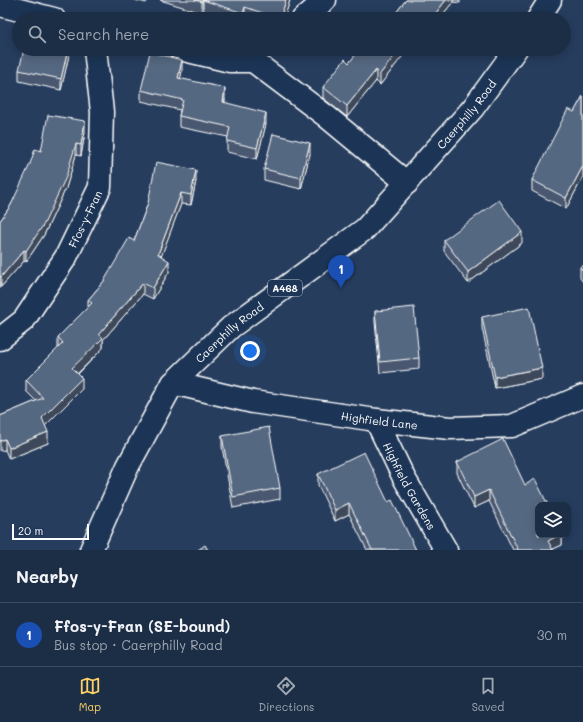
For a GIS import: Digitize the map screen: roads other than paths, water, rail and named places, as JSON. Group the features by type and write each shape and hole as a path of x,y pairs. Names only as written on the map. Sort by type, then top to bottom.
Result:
{"street":[{"path":"311,12 326,0"},
{"path":"542,12 550,0"},
{"path":"0,5 27,12"},
{"name":"Ffos-y-Fran","path":"0,339 24,320 66,257 100,187 102,112 96,56"},
{"path":"207,56 230,62 256,56"},
{"path":"261,56 326,116 407,183"},
{"name":"Caerphilly Road","path":"91,550 128,466 173,383 231,327 365,229 473,108 511,56"},
{"name":"Highfield Lane","path":"173,383 253,402 376,420 450,428 512,426 583,396"},
{"name":"Highfield Gardens","path":"376,420 404,478 446,550"}],"place":[{"name":"Ffos-y-Fran (SE-bound)","path":"341,288"}]}
